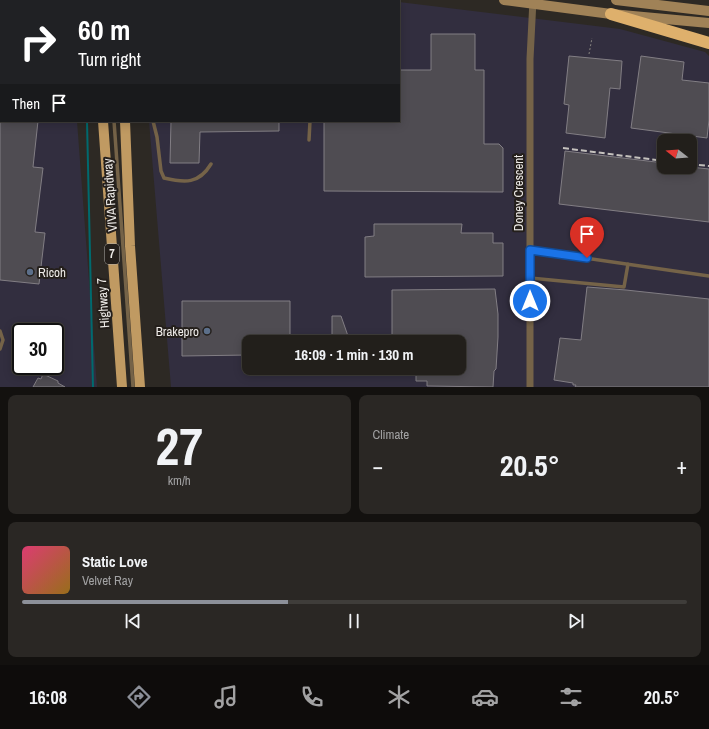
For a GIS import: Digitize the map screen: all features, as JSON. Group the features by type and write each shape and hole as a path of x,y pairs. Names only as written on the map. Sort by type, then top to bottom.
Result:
{"highway":[{"path":"611,14 709,43"}],"main road":[{"path":"504,0 533,2 611,14 709,23"},
{"path":"616,0 709,12"},
{"name":"Highway 7","path":"103,122 122,387"},
{"name":"7","path":"125,122 130,246 140,387"}],"street":[{"name":"Doney Crescent","path":"530,387 530,66 533,2"}],"lane":[{"name":"VIVA Rapidway","path":"114,122 133,387"},
{"path":"153,122 157,137 161,171 164,178 176,181 194,181 206,172 211,164"},
{"path":"309,140 310,122"},
{"path":"530,250 709,276"},
{"path":"530,278 624,287 628,264"},
{"path":"0,331 3,340 0,349"}],"path":[{"path":"589,54 592,38"}],"shaded area":[{"path":"400,2 620,29 705,52 709,56 709,387 171,387 149,122 400,122"},
{"path":"0,122 77,122 97,387 0,387"}],"building":[{"path":"431,34 475,34 475,70 484,70 484,144 499,144 503,148 503,192 324,191 324,122 400,122 400,70 431,70"},
{"path":"569,56 622,61 620,89 610,88 605,138 566,133 569,105 564,104"},
{"path":"641,56 684,62 682,80 709,83 709,120 707,138 697,137 697,134 677,134 631,128"},
{"path":"0,122 38,122 33,167 43,168 35,232 45,233 39,284 0,280"},
{"path":"171,122 279,122 279,131 200,132 199,163 170,163"},
{"path":"565,151 657,162 657,174 697,174 697,168 709,169 709,222 559,204"},
{"path":"374,224 462,224 461,233 493,233 493,243 503,243 503,276 365,277 365,237 374,236"},
{"path":"587,287 709,299 709,387 575,387 576,385 573,385 573,383 554,380 560,338 581,340"},
{"path":"495,289 498,314 498,337 493,387 427,386 427,381 416,381 416,375 466,375 466,335 392,335 392,290"},
{"path":"182,301 290,301 290,335 242,335 242,355 182,356"},
{"path":"332,316 341,316 348,335 332,335"},
{"path":"43,375 45,375 58,381 58,383 65,387 33,387 38,378 41,379"}],"waterway":[{"path":"87,122 93,387"}],"railway":[{"path":"563,148 657,160"},
{"path":"697,165 709,166"}],"place":[{"name":"Ricoh","path":"30,272"},
{"name":"Brakepro","path":"207,331"}],"route":[{"path":"530,301 530,250 587,258"}]}
